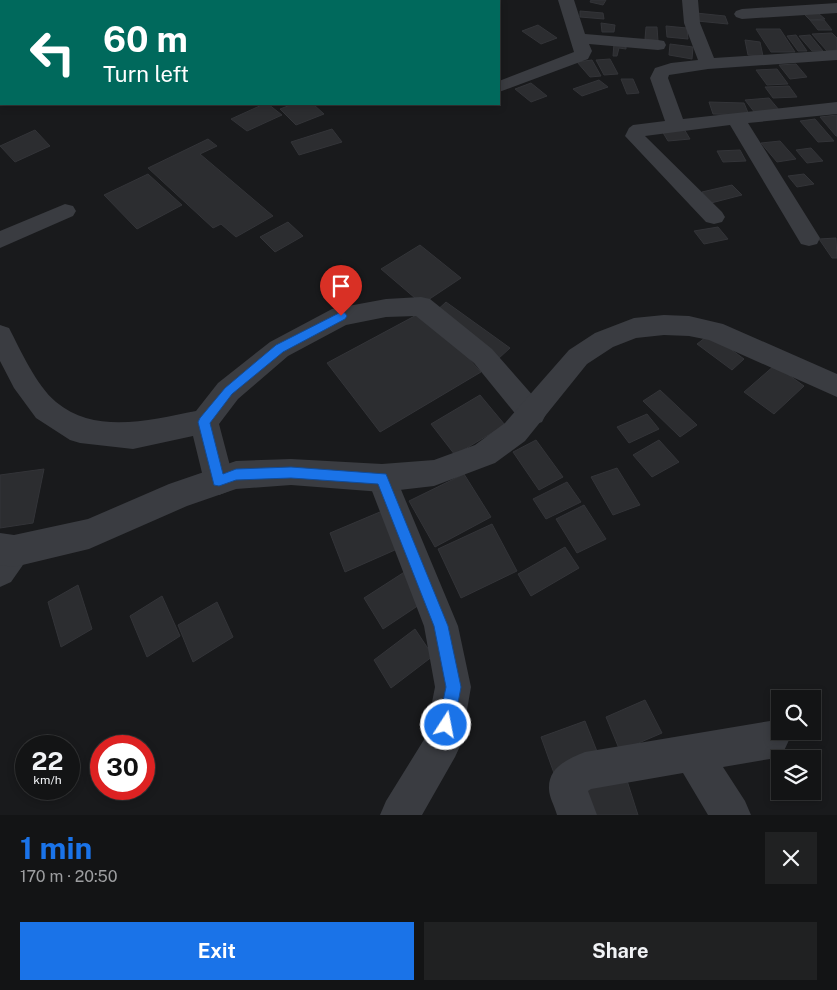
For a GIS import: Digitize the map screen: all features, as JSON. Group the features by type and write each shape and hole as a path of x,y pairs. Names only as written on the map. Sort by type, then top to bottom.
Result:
{"street":[{"path":"500,87 577,58 583,51 566,0"},
{"path":"690,0 692,23 708,64"},
{"path":"742,14 837,8"},
{"path":"578,38 658,45"},
{"path":"676,125 659,78 661,72 671,68 708,64 837,55"},
{"path":"714,217 635,136 636,132 640,129 837,108"},
{"path":"736,119 808,238"},
{"path":"0,240 65,211"},
{"path":"0,336 22,380 46,410 80,431 133,436 204,422 228,391 280,348 341,316 386,308 421,306 483,356 532,414"},
{"path":"5,557 88,534 180,494 236,475 291,472 382,478 434,473 485,454 515,432 578,357 604,340 634,328 664,325 688,326 714,331 837,386"},
{"path":"204,422 219,481"},
{"path":"382,478 441,626 453,687 442,744 400,815"},
{"path":"577,815 568,789 570,780 576,774 770,740"},
{"path":"692,753 731,815"}],"building":[{"path":"591,0 606,0 603,5 590,2"},
{"path":"580,11 603,13 604,19 580,17"},
{"path":"696,13 725,16 728,24 697,21"},
{"path":"818,13 825,19 810,20 804,14"},
{"path":"810,20 824,20 832,30 818,30"},
{"path":"601,23 615,25 614,32 602,32"},
{"path":"538,25 557,38 541,44 522,31"},
{"path":"666,26 687,28 688,39 667,37"},
{"path":"646,27 657,27 658,41 645,39"},
{"path":"756,29 780,29 795,52 771,52"},
{"path":"832,33 837,38 837,50 827,51 812,34"},
{"path":"796,35 807,51 798,51 787,36"},
{"path":"810,35 823,51 812,51 799,36"},
{"path":"745,40 760,42 763,56 748,55"},
{"path":"614,43 626,43 626,49 619,48 617,56 613,56"},
{"path":"670,44 693,47 692,59 669,55"},
{"path":"610,59 618,74 604,75 596,60"},
{"path":"592,60 601,76 590,77 577,62"},
{"path":"796,64 807,77 790,79 779,65"},
{"path":"777,69 788,84 767,85 756,70"},
{"path":"621,79 633,79 639,93 627,94"},
{"path":"599,80 608,87 582,96 573,89"},
{"path":"531,83 547,96 531,102 515,89"},
{"path":"789,86 797,97 773,98 765,87"},
{"path":"769,98 780,111 755,113 745,100"},
{"path":"709,102 744,103 749,115 713,114"},
{"path":"262,105 269,105 282,115 247,131 231,119"},
{"path":"290,105 314,105 324,114 296,125 280,109"},
{"path":"837,115 837,136 836,136 820,117"},
{"path":"815,119 834,141 818,142 800,121"},
{"path":"332,129 342,142 299,155 291,142"},
{"path":"684,129 690,139 668,141 662,131"},
{"path":"35,130 50,146 15,162 0,146"},
{"path":"208,139 217,146 200,154 273,216 236,237 221,224 213,228 148,168"},
{"path":"780,141 796,159 777,162 761,143"},
{"path":"811,148 823,161 807,163 796,150"},
{"path":"740,150 746,161 723,162 717,151"},
{"path":"148,174 182,205 137,229 104,195"},
{"path":"804,174 814,184 797,187 788,176"},
{"path":"732,185 742,195 711,203 702,192"},
{"path":"288,222 303,236 275,252 260,237"},
{"path":"718,227 728,239 704,244 694,231"},
{"path":"836,238 837,258 832,258 819,239"},
{"path":"420,245 461,278 422,304 381,269"},
{"path":"446,302 510,348 498,359 434,313"},
{"path":"424,311 481,372 380,432 327,363"},
{"path":"710,334 744,359 732,370 697,344"},
{"path":"775,365 804,386 774,414 744,392"},
{"path":"660,390 697,425 680,437 643,401"},
{"path":"480,395 505,425 455,455 431,424"},
{"path":"647,414 659,429 629,443 617,427"},
{"path":"536,440 563,477 539,490 513,452"},
{"path":"659,440 679,462 652,477 633,455"},
{"path":"617,468 640,505 613,515 591,477"},
{"path":"44,469 33,523 0,528 0,475"},
{"path":"464,474 491,517 435,547 409,501"},
{"path":"567,482 581,502 546,519 533,499"},
{"path":"584,505 606,539 577,553 556,519"},
{"path":"387,509 404,546 345,572 330,533"},
{"path":"492,524 517,571 461,598 438,549"},
{"path":"565,547 579,568 531,596 518,574"},
{"path":"406,571 425,601 383,629 364,598"},
{"path":"78,585 92,629 61,647 48,602"},
{"path":"162,596 180,636 147,657 130,616"},
{"path":"217,602 233,637 193,662 178,625"},
{"path":"415,629 433,656 391,688 374,660"},
{"path":"645,700 662,733 620,751 606,717"},
{"path":"585,721 600,759 555,776 541,737"},
{"path":"623,768 638,815 582,815 572,781"}],"route":[{"path":"341,316 280,348 228,391 204,422 219,481 236,475 291,472 382,478 424,579 441,626 453,687 446,725"}]}
